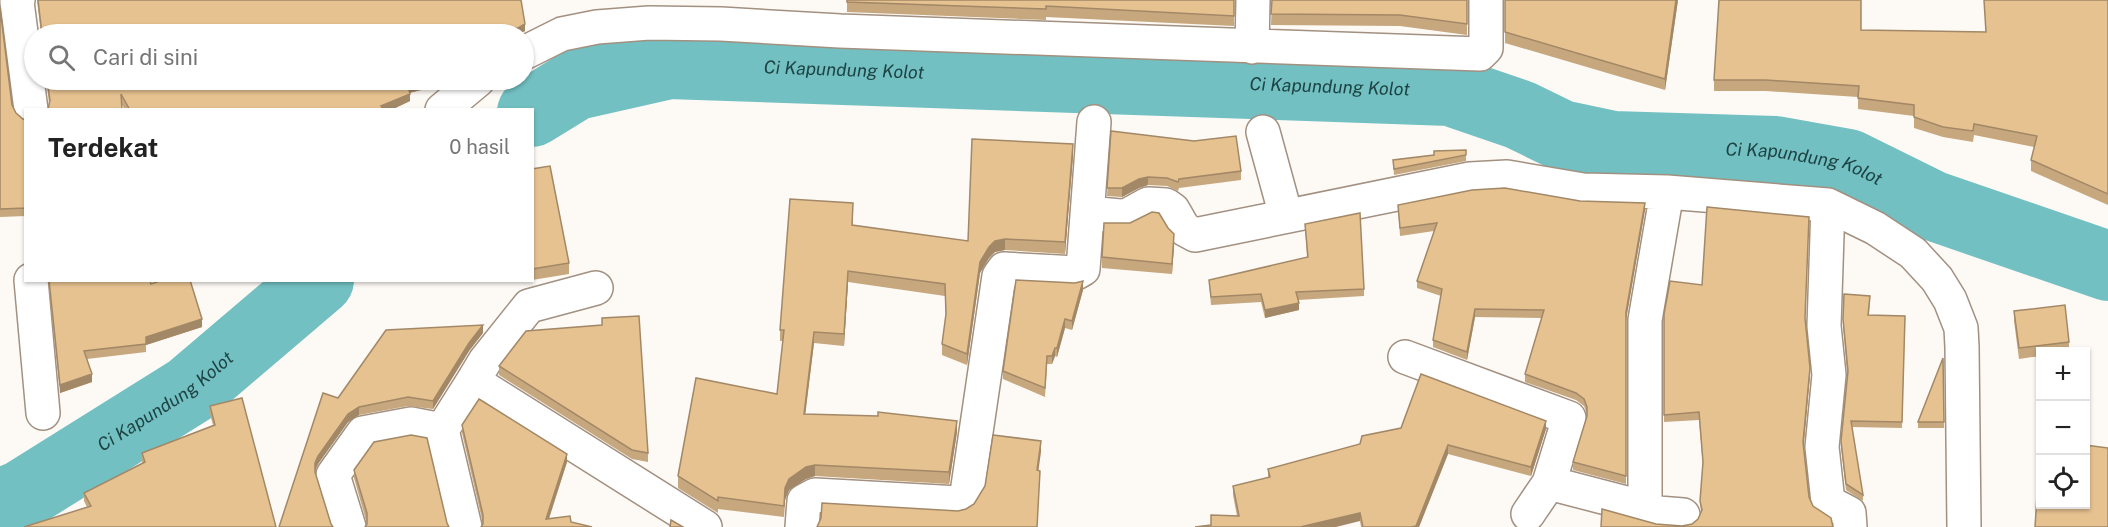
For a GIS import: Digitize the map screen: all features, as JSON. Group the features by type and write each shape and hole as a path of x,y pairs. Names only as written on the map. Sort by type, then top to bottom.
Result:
{"street":[{"path":"18,0 24,56"},
{"path":"1252,47 1253,0"},
{"path":"534,48 562,34 597,27 649,23 1480,54 1486,48 1486,0"},
{"path":"28,90 31,108"},
{"path":"444,108 466,90"},
{"path":"802,527 804,501 815,495 959,503 967,493 999,276 1004,269 1081,272 1083,270 1094,122"},
{"path":"1263,132 1286,216"},
{"path":"1088,213 1120,216 1148,204 1166,205 1173,210 1184,229 1195,235 1470,179 1507,177 1583,190 1667,192 1828,205 1875,228 1913,254 1936,279 1950,300 1961,328 1964,527"},
{"path":"1549,483 1661,516 1645,320 1667,192"},
{"path":"1828,205 1824,326 1829,375 1822,447 1828,502 1850,513 1850,527"},
{"path":"31,282 42,413"},
{"path":"465,527 442,430 485,361 529,306 596,288"},
{"path":"1405,357 1569,418 1549,483 1528,514"},
{"path":"472,381 705,527"},
{"path":"349,527 333,475 363,433 411,424 442,430"}],"building":[{"path":"38,0 521,0 525,24 41,24"},
{"path":"847,0 1234,0 1234,16 1046,6 1046,9 847,2"},
{"path":"1272,0 1467,0 1467,24 1400,15 1271,14"},
{"path":"1505,0 1676,0 1665,79 1505,32"},
{"path":"1719,0 1861,0 1861,30 1986,32 1984,0 2108,0 2108,194 2031,160 2037,136 1974,124 1973,131 1943,127 1914,117 1914,105 1858,98 1859,86 1766,80 1714,80"},
{"path":"0,8 12,105 16,113 24,119 24,208 0,209"},
{"path":"48,90 409,90 410,94 381,106 382,108 129,108 121,94 122,108 48,108"},
{"path":"1111,131 1194,141 1236,136 1241,171 1179,179 1178,182 1167,178 1148,177 1122,188 1107,188"},
{"path":"972,139 1073,144 1065,242 1005,239 995,241 989,247 980,262 967,354 942,344 946,314 945,284 848,271 844,334 814,332 804,414 878,416 878,412 957,421 949,472 815,465 806,467 789,479 785,488 784,506 718,497 718,501 678,476 696,378 777,394 784,330 780,330 790,199 853,203 852,225 968,241"},
{"path":"1466,150 1466,155 1394,169 1393,160 1434,155 1434,151"},
{"path":"550,166 569,263 534,269 534,169"},
{"path":"1505,188 1580,201 1645,203 1626,312 1626,476 1573,462 1587,416 1584,399 1576,393 1525,374 1544,310 1475,309 1467,352 1433,340 1442,289 1417,281 1437,223 1400,228 1398,205 1472,190"},
{"path":"1707,207 1809,217 1805,318 1810,368 1803,442 1809,497 1813,506 1831,518 1833,527 1601,527 1602,509 1656,524 1682,526 1692,524 1698,519 1702,510 1700,501 1703,462 1699,412 1664,415 1664,314 1670,281 1702,285"},
{"path":"1152,212 1159,213 1174,234 1172,264 1102,257 1104,223 1130,223"},
{"path":"1360,213 1364,289 1296,292 1299,303 1265,310 1261,294 1211,297 1209,280 1308,257 1305,224"},
{"path":"1016,280 1075,283 1083,281 1072,321 1065,319 1057,348 1052,356 1047,356 1045,388 1003,371"},
{"path":"49,282 150,282 151,284 191,282 202,319 146,337 146,344 84,351 92,374 60,385"},
{"path":"1844,294 1870,296 1868,315 1905,316 1902,422 1851,421 1863,495 1846,484 1841,441 1848,371 1843,319"},
{"path":"2065,305 2069,342 2019,348 2014,311"},
{"path":"639,316 648,453 632,450 499,366 526,331 602,325 602,318"},
{"path":"483,325 469,343 433,401 408,397 359,407 348,414 315,463 315,472 333,527 279,527 323,393 338,398 386,330"},
{"path":"1943,358 1944,422 1918,422"},
{"path":"1421,374 1546,421 1531,467 1448,445 1416,526 1411,527 1363,527 1360,513 1300,527 1195,527 1211,525 1211,515 1239,516 1233,486 1270,477 1268,469 1360,444 1362,436 1401,428"},
{"path":"242,398 276,527 24,527 91,506 84,493 145,462 142,453 215,425 210,406"},
{"path":"479,399 567,454 546,519 570,516 571,522 592,527 481,527 483,515 462,425"},
{"path":"411,435 427,438 449,527 365,527 367,513 354,470 374,442"},
{"path":"993,435 1041,441 1037,470 1040,471 1037,527 817,527 821,518 822,503 958,511 966,509 974,504 985,486"},
{"path":"2090,446 2108,448 2108,527 2035,527 2036,509 2090,509"},
{"path":"671,520 683,527 670,527"}],"waterway":[{"name":"Ci Kapundung Kolot","path":"534,111 576,85 669,64 1450,91 1520,115 1561,135 1613,146 1775,151 1848,164 1931,205 2108,266"},
{"name":"Ci Kapundung Kolot","path":"0,504 22,495 190,390 317,282"}]}
